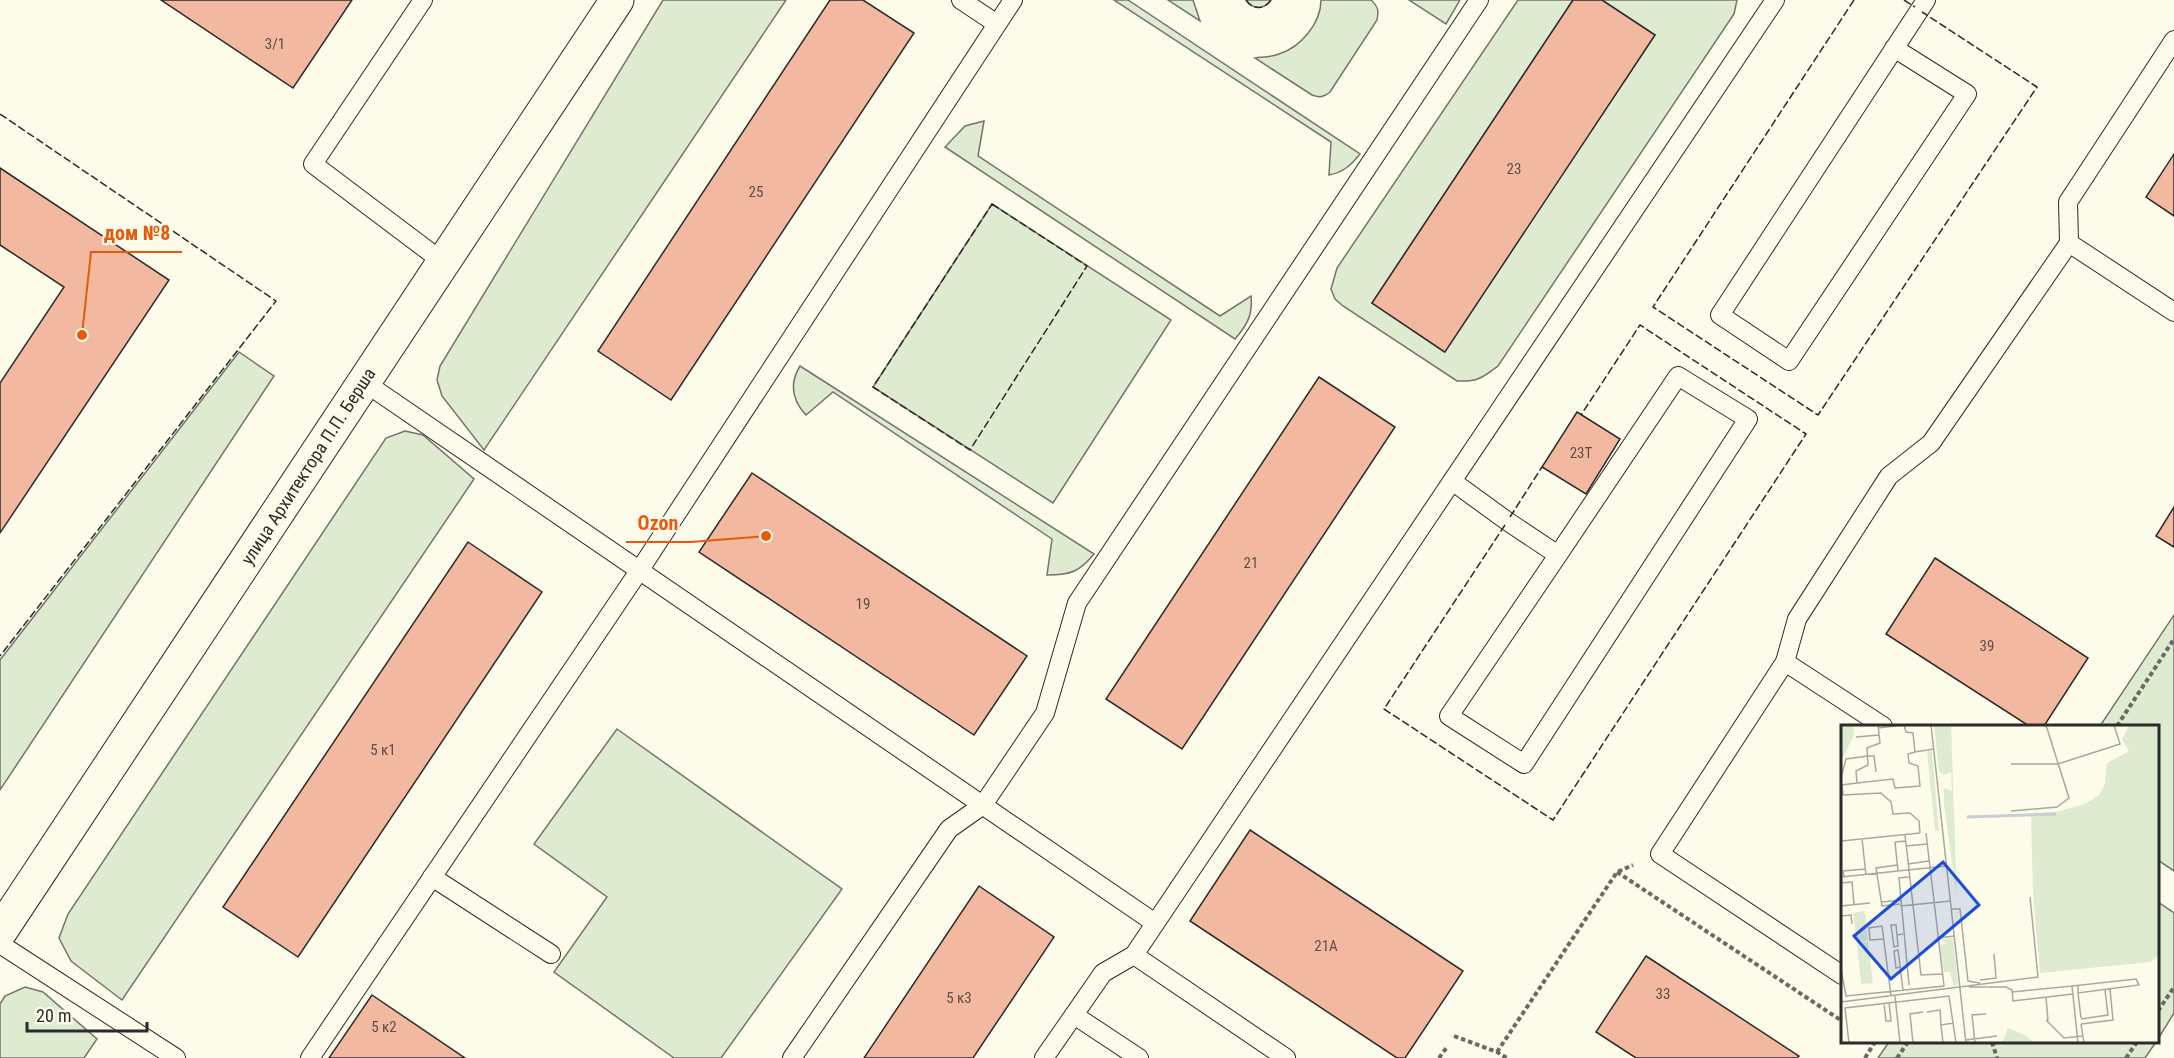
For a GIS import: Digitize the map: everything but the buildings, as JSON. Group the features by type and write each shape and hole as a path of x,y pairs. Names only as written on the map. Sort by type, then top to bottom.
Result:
{"street":[{"name":"улица Архитектора П.П. Берша","path":"0,932 616,0"}],"lane":[{"path":"423,0 313,164 443,262"},
{"path":"961,0 997,24"},
{"path":"309,1058 639,571 1013,0"},
{"path":"792,1058 949,829 982,804 1045,713 1077,603 1479,0"},
{"path":"1894,48 1967,94 1789,361 1720,315 1894,48 1926,0"},
{"path":"1044,1058 1103,973 1134,955 1772,1"},
{"path":"1841,974 1659,854 1785,662 1797,620 1889,476 1932,443 2069,243 2068,202 2174,40"},
{"path":"2069,243 2174,312"},
{"path":"1678,376 1748,419 1524,764 1449,716 1558,555 1678,376"},
{"path":"364,382 1155,923"},
{"path":"1452,481 1558,555"},
{"path":"1785,662 1881,725"},
{"path":"432,877 551,954"},
{"path":"0,944 176,1058"},
{"path":"1134,955 1286,1058"},
{"path":"1074,1015 1139,1058"}],"path":[{"path":"2118,725 2174,639"},
{"path":"1497,1052 1617,872 1659,854"},
{"path":"1617,872 1841,1020"},
{"path":"2159,1008 2174,987"},
{"path":"1454,1036 1507,1058"},
{"path":"1864,1058 1874,1043"},
{"path":"1897,1058 1907,1043"},
{"path":"1993,1043 1997,1058"},
{"path":"2126,1058 2136,1043"},
{"path":"1439,1058 1447,1047"}],"green space":[{"path":"663,0 786,0 484,450 442,396 437,380 440,366"},
{"path":"1114,0 1128,0 1360,154 1347,168 1329,175 1331,142"},
{"path":"1168,0 1193,0 1200,21"},
{"path":"1246,0 1271,0 1259,8 1252,6"},
{"path":"1321,0 1371,0 1377,7 1378,14 1377,20 1330,92 1320,97 1312,95 1255,58 1287,51 1302,40 1318,17"},
{"path":"1409,0 1460,0 1446,24"},
{"path":"1518,0 1573,0 1372,303 1444,352 1655,35 1602,0 1737,0 1734,14 1498,366 1479,378 1457,381 1343,306 1335,299 1331,289 1337,268"},
{"path":"984,121 978,156 1220,316 1251,296 1248,319 1235,339 945,147 965,126"},
{"path":"992,204 1171,320 1053,503 873,387"},
{"path":"239,352 274,376 0,790 0,660"},
{"path":"800,366 1094,554 1079,569 1047,575 1052,539 833,392 806,415 795,398 793,385"},
{"path":"405,431 423,435 474,479 122,1000 71,961 59,938 68,914 386,438"},
{"path":"2174,615 2174,871 2159,861 2159,725 2101,725"},
{"path":"617,729 842,889 721,1058 674,1058 554,972 607,897 534,844"},
{"path":"2159,903 2174,913 2174,1013 2159,1037"},
{"path":"25,987 43,992 97,1039 84,1058 0,1058 0,1004 5,996"},
{"path":"1888,1043 2155,1043 2145,1058 1878,1058"}],"fence":[{"path":"1246,0 1258,8 1265,6 1271,0"},
{"path":"1854,0 1653,307 1818,415 2037,87 1922,12"},
{"path":"1904,0 1915,7"},
{"path":"0,114 276,301 0,656"},
{"path":"992,204 1087,266 970,450 873,387 992,204"},
{"path":"1505,525 1384,709 1553,820 1806,434 1640,325 1581,415"},
{"path":"1510,517 1542,467"}],"place":[{"name":"дом №8","path":"82,335"},
{"name":"Ozon","path":"766,536"}]}
